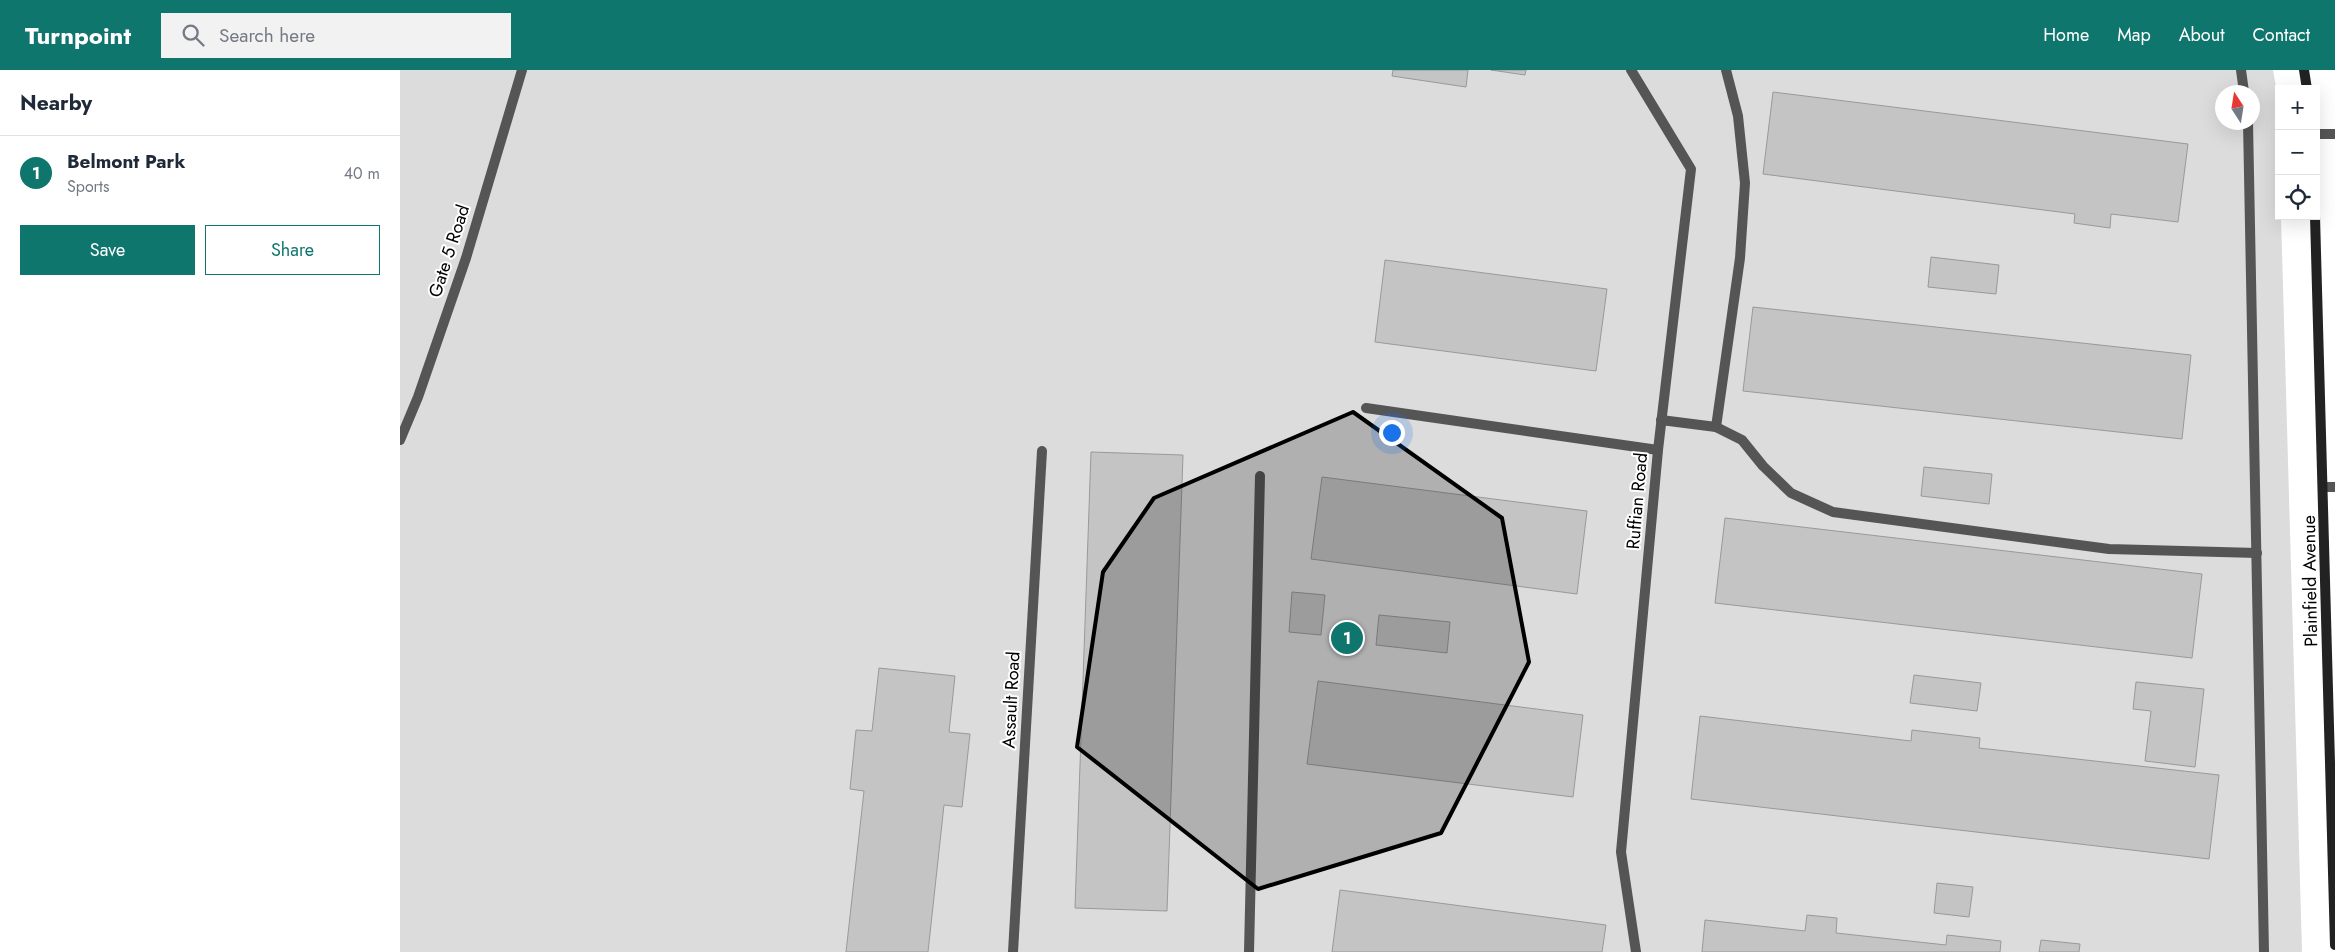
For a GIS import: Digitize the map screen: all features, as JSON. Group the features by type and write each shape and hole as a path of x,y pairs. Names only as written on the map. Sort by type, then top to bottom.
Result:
{"main road":[{"path":"2304,70 2306,85"},
{"name":"Plainfield Avenue","path":"2316,220 2335,945"}],"street":[{"name":"Gate 5 Road","path":"400,440 418,397 466,258 522,70"},
{"name":"Ruffian Road","path":"1631,70 1691,170 1658,450 1621,852 1636,952"},
{"path":"1716,427 1740,258 1745,183 1738,116 1726,70"},
{"path":"2241,70 2243,85"},
{"path":"2248,130 2264,952"},
{"path":"2320,134 2335,134"},
{"path":"1366,408 1658,450"},
{"path":"1662,420 1716,427 1742,440 1763,466 1791,493 1833,512 2109,549 2257,553"},
{"name":"Assault Road","path":"1013,952 1042,451"},
{"path":"1248,952 1260,476"},
{"path":"2324,487 2335,487"}],"highlighted area":[{"path":"1353,412 1502,518 1529,662 1441,833 1258,889 1077,747 1103,572 1154,498"}],"shaded area":[{"path":"400,70 2273,70 2276,85 2275,220 2281,220 2302,952 400,952"}],"building":[{"path":"1393,70 1468,70 1466,87 1392,76"},
{"path":"1491,70 1526,70 1525,75"},
{"path":"1773,92 2188,144 2178,222 2111,214 2110,228 2074,223 2075,214 1763,174"},
{"path":"1931,257 1999,265 1996,294 1928,287"},
{"path":"1385,260 1607,289 1596,371 1375,342"},
{"path":"1753,307 2191,355 2182,439 1743,391"},
{"path":"1091,452 1183,455 1167,911 1075,908"},
{"path":"1924,467 1992,474 1989,504 1921,496"},
{"path":"1322,477 1587,511 1577,594 1311,559"},
{"path":"1725,518 2202,574 2192,658 1715,603"},
{"path":"1292,592 1325,595 1321,635 1289,632"},
{"path":"1379,615 1450,622 1447,653 1376,645"},
{"path":"879,668 955,676 949,732 970,734 962,807 944,805 928,952 846,952 864,791 850,789 856,730 872,731"},
{"path":"1914,675 1981,683 1977,711 1910,703"},
{"path":"1318,681 1583,715 1573,797 1307,764"},
{"path":"2136,682 2204,689 2195,767 2145,761 2151,711 2133,709"},
{"path":"1700,716 1911,741 1912,730 1980,738 1979,748 2219,775 2209,859 1691,799"},
{"path":"1937,883 1973,887 1969,917 1934,913"},
{"path":"1340,890 1606,925 1602,952 1332,952"},
{"path":"1807,915 1837,918 1836,933 1946,945 1947,935 2001,941 2000,952 1702,952 1705,920 1805,931"},
{"path":"2041,940 2080,944 2079,952 2039,952"}],"place":[{"name":"Belmont Park","path":"1347,638"}]}
